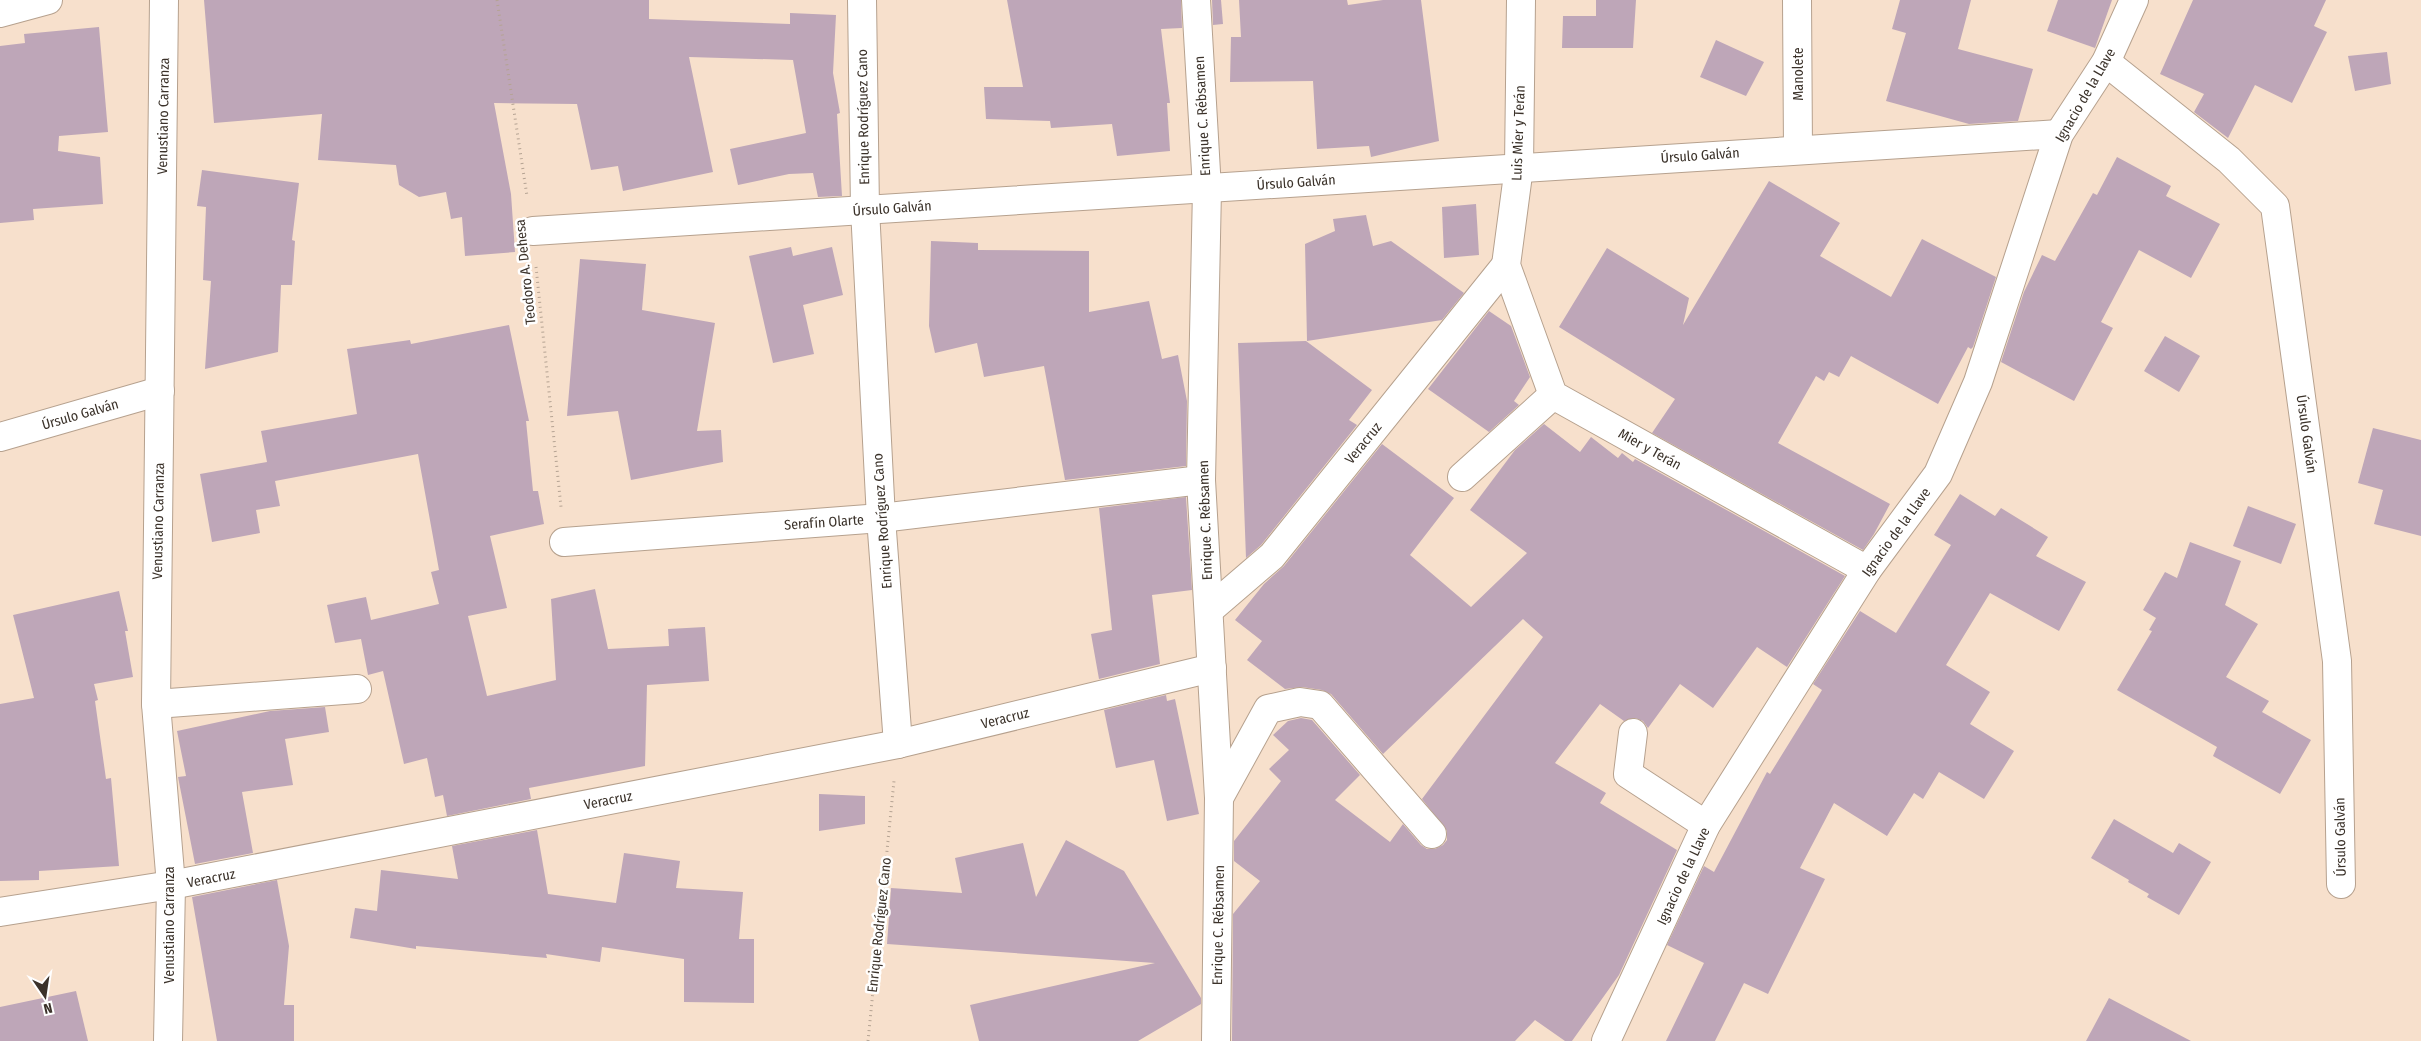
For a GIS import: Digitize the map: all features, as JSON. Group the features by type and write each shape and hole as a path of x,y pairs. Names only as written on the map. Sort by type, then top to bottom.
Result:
{"street":[{"path":"0,13 48,0"},
{"name":"Venustiano Carranza","path":"164,0 156,704 172,886 168,1041"},
{"name":"Enrique Rodríguez Cano","path":"862,0 865,209 881,518 898,744"},
{"name":"Enrique C. Rébsamen","path":"1196,0 1207,189 1201,480 1219,798 1216,1041"},
{"name":"Luis Mier y Terán","path":"1506,265 1519,167 1521,0"},
{"name":"Manolete","path":"1797,0 1798,149"},
{"name":"Ignacio de la Llave","path":"1606,1041 1706,825 1867,570 1938,474 1978,382 2059,134 2106,62 2134,0"},
{"name":"Úrsulo Galván","path":"2106,62 2229,160 2275,206 2337,661 2341,884"},
{"name":"Úrsulo Galván","path":"533,231 1207,189 1798,149 2059,134"},
{"path":"1462,477 1553,395 1506,265"},
{"name":"Veracruz","path":"1209,610 1272,556 1506,265"},
{"name":"Úrsulo Galván","path":"0,437 160,391"},
{"name":"Mier y Terán","path":"1553,395 1867,570"},
{"name":"Serafín Olarte","path":"564,542 881,518 1201,480"},
{"name":"Veracruz","path":"0,912 172,886 898,744 1212,668"},
{"path":"156,704 357,689"},
{"path":"1219,798 1268,709 1300,702 1320,705 1432,834"},
{"path":"1633,733 1628,774 1706,825"}],"path":[{"name":"Teodoro A. Dehesa","path":"497,0 533,231 564,542"},
{"name":"Enrique Rodríguez Cano","path":"868,1041 898,744"}],"building":[{"path":"204,0 649,0 649,19 790,24 790,13 836,15 833,73 840,113 837,114 842,196 818,197 813,173 789,174 738,185 730,149 806,133 793,60 689,57 713,172 623,191 618,166 591,170 577,104 494,103 511,194 515,252 465,256 462,217 451,219 446,192 419,197 399,185 396,165 318,160 322,114 214,123"},
{"path":"1007,0 1181,0 1182,28 1161,29 1170,103 1167,103 1170,151 1117,156 1112,124 1051,128 1050,121 986,119 984,87 1023,87"},
{"path":"1212,0 1221,0 1223,24 1213,25"},
{"path":"1239,0 1347,0 1348,5 1383,0 1421,0 1439,141 1371,157 1369,146 1317,149 1313,81 1230,82 1231,37 1241,37"},
{"path":"1596,0 1636,0 1633,48 1562,48 1563,16 1596,16"},
{"path":"1900,0 1971,0 1958,49 2033,69 2018,121 1969,124 1886,101 1906,33 1892,29"},
{"path":"2058,0 2112,0 2095,48 2047,31"},
{"path":"2193,0 2326,0 2314,26 2327,32 2292,103 2255,85 2228,138 2194,112 2204,94 2160,74"},
{"path":"99,27 108,132 59,136 58,151 100,157 103,204 33,209 34,220 0,223 0,46 25,43 24,34"},
{"path":"1716,40 1764,62 1746,96 1700,77"},
{"path":"2387,52 2391,84 2355,91 2348,56"},
{"path":"2117,157 2171,186 2166,196 2220,224 2191,278 2139,250 2101,322 2113,328 2074,401 2001,362 2024,292 2042,255 2055,261 2093,193 2097,195"},
{"path":"202,170 299,183 292,240 295,241 292,285 281,285 278,352 205,369 211,281 203,280 206,207 197,206"},
{"path":"1769,181 1840,223 1820,256 1891,297 1922,239 1996,277 1973,347 1971,349 1968,347 1938,404 1851,356 1839,377 1829,372 1824,381 1816,376 1778,443 1890,504 1863,550 1652,433 1675,399 1559,327 1607,248 1689,298 1683,325"},
{"path":"1476,204 1479,255 1444,258 1442,207"},
{"path":"1366,215 1373,246 1391,241 1464,293 1442,320 1307,341 1305,244 1335,231 1333,219"},
{"path":"931,241 978,243 978,250 1089,251 1089,312 1149,301 1162,359 1178,355 1187,401 1186,466 1065,480 1044,366 984,377 977,343 935,353 929,326"},
{"path":"791,247 793,256 832,247 843,295 803,305 814,354 773,363 749,256"},
{"path":"580,259 646,264 642,310 715,323 697,431 721,430 723,462 631,480 618,411 567,416"},
{"path":"1489,311 1511,326 1530,377 1514,401 1519,405 1489,432 1428,389"},
{"path":"509,325 529,421 526,421 533,491 538,491 544,524 490,536 507,608 468,616 487,696 556,680 551,599 595,589 608,649 669,646 668,629 705,627 709,681 647,685 645,766 529,788 531,799 447,816 443,795 435,797 427,758 404,764 383,671 368,675 361,639 335,643 327,605 366,597 371,620 439,604 431,572 439,570 418,454 275,481 280,506 256,510 260,533 212,542 200,474 267,462 261,431 357,414 347,349 410,340 411,344"},
{"path":"2165,336 2200,356 2179,392 2144,371"},
{"path":"1306,341 1372,390 1349,420 1357,425 1261,545 1246,558 1238,343"},
{"path":"1544,424 1580,452 1591,437 1618,458 1622,453 1633,462 1635,459 1845,576 1787,667 1757,647 1713,708 1680,684 1648,728 1643,721 1635,718 1624,721 1600,704 1555,763 1606,793 1600,803 1677,850 1619,975 1572,1041 1565,1041 1535,1020 1515,1041 1232,1041 1233,914 1260,881 1234,861 1234,841 1281,781 1269,769 1289,750 1273,735 1288,721 1301,718 1312,720 1360,775 1335,800 1390,842 1403,824 1421,845 1427,849 1435,849 1443,845 1447,840 1447,831 1422,799 1543,637 1523,619 1383,754 1331,694 1322,690 1302,687 1285,689 1247,660 1262,641 1235,620 1264,584 1284,566 1382,444 1454,498 1410,555 1471,607 1527,553 1470,510 1515,450"},
{"path":"2373,428 2421,440 2421,536 2374,524 2383,490 2358,483"},
{"path":"1960,494 1995,516 2001,508 2048,537 2036,556 2086,582 2059,631 1990,593 1946,665 1990,692 1970,724 2014,751 1984,799 1939,772 1923,799 1914,793 1887,836 1834,803 1800,868 1825,879 1768,994 1744,983 1715,1041 1666,1041 1704,963 1667,945 1704,866 1714,872 1767,772 1770,774 1822,690 1813,684 1860,611 1896,633 1951,545 1934,535"},
{"path":"1186,497 1192,590 1152,595 1160,664 1099,679 1091,634 1112,630 1099,508"},
{"path":"2248,506 2296,524 2281,564 2233,546"},
{"path":"2190,542 2241,561 2225,605 2258,624 2226,677 2269,701 2262,712 2311,740 2280,794 2213,756 2217,747 2117,690 2152,631 2149,630 2156,618 2143,610 2165,572 2177,578"},
{"path":"119,591 128,631 125,631 133,677 94,684 98,700 95,701 106,779 111,778 119,866 39,871 39,880 0,881 0,704 34,698 13,615"},
{"path":"1166,695 1167,701 1175,699 1199,814 1167,821 1154,760 1116,768 1104,710"},
{"path":"325,707 329,732 285,739 293,785 242,792 253,853 195,864 178,777 186,776 177,731 270,711"},
{"path":"819,794 865,796 865,824 819,831"},
{"path":"2114,819 2173,853 2179,843 2211,862 2179,915 2147,897 2149,894 2128,882 2129,880 2091,858"},
{"path":"537,830 548,894 616,903 624,853 680,861 676,888 743,892 739,939 754,939 754,1003 684,1002 684,959 602,947 600,962 546,954 547,958 416,946 416,949 350,938 355,908 377,911 381,870 458,879 452,846"},
{"path":"1066,840 1124,871 1201,998 1201,1004 1138,1041 979,1041 970,1005 1155,963 887,944 891,888 962,893 955,858 1023,843 1036,897"},
{"path":"277,880 289,946 284,1005 294,1005 294,1041 217,1041 192,897"},
{"path":"76,991 88,1041 0,1041 0,1007"},
{"path":"2109,998 2191,1041 2086,1041"}]}
